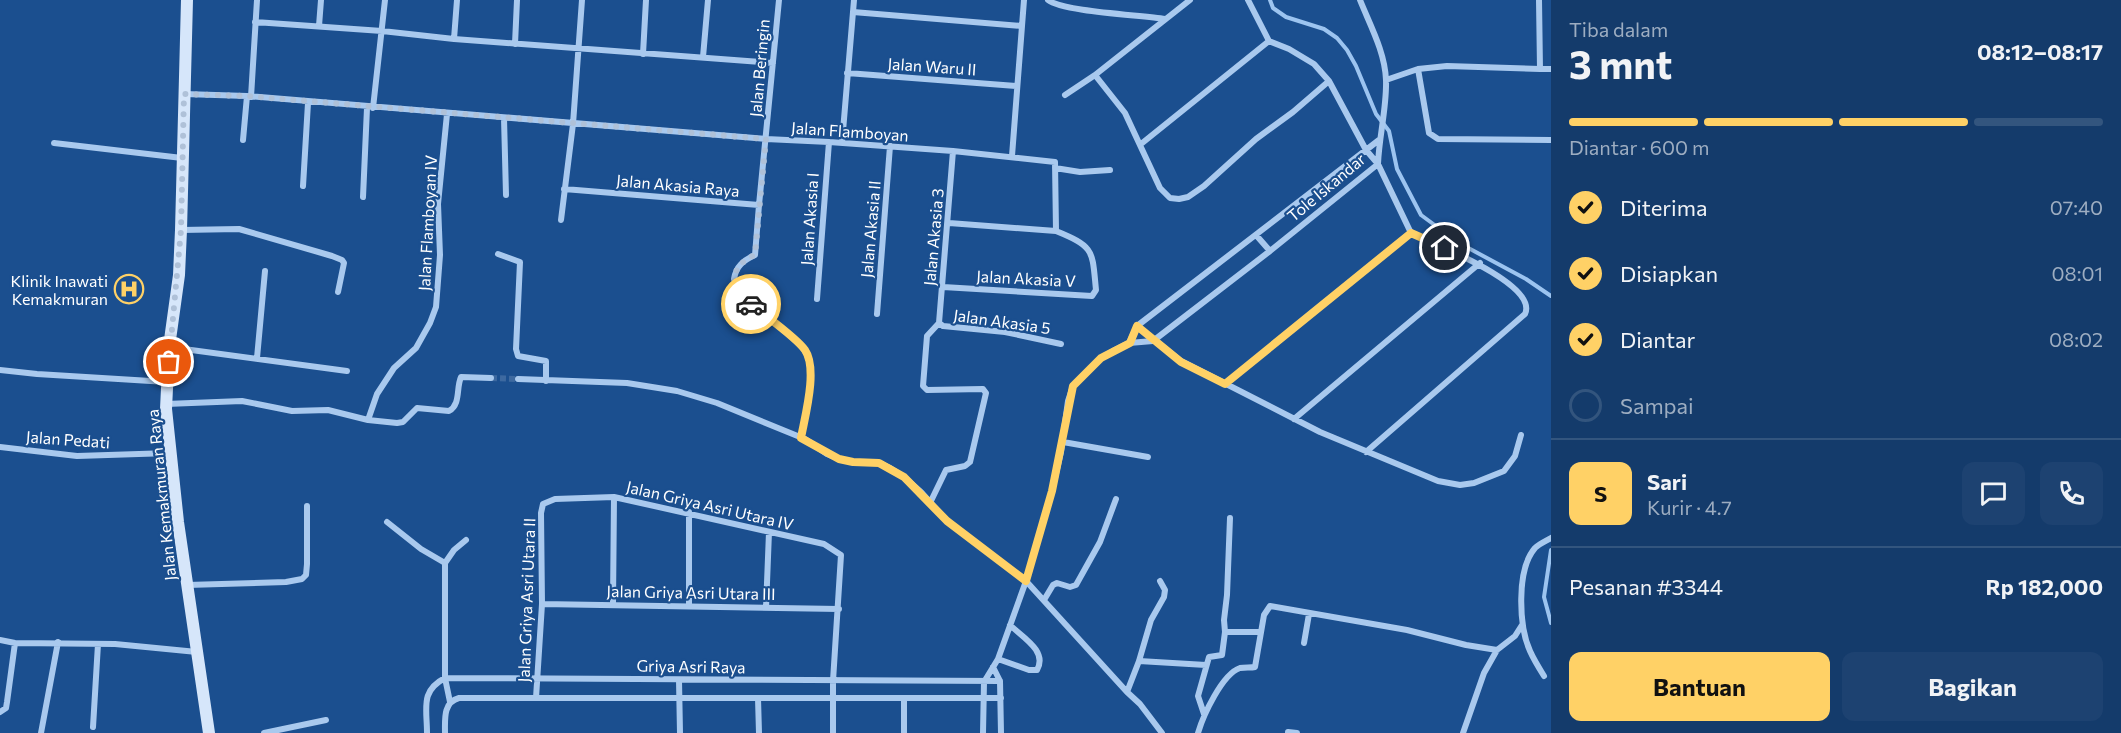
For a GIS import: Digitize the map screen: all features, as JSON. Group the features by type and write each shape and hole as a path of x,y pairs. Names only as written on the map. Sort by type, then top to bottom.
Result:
{"main road":[{"name":"Jalan Kemakmuran Raya","path":"187,0 181,230 169,347 166,404 187,585 209,733"}],"street":[{"path":"243,140 257,0"},
{"path":"319,26 321,0"},
{"path":"363,197 370,108 385,0"},
{"path":"454,39 457,0"},
{"path":"515,44 517,0"},
{"path":"561,220 573,124 582,0"},
{"path":"643,54 646,0"},
{"path":"704,57 708,0"},
{"name":"Jalan Beringin","path":"766,139 779,0"},
{"path":"842,143 854,0"},
{"path":"1012,156 1024,0"},
{"path":"1048,0 1054,4 1092,11 1165,19"},
{"path":"1065,95 1095,75 1190,0"},
{"path":"1248,0 1269,41 1289,49 1314,64 1329,81 1366,150 1378,164 1411,233 1479,263 1513,288 1526,303 1525,314 1366,453"},
{"path":"1360,0 1381,50 1386,80 1378,140"},
{"path":"1539,0 1540,69"},
{"path":"853,12 1022,26"},
{"path":"255,22 773,63"},
{"path":"1141,144 1269,41"},
{"path":"1386,80 1418,69 1447,66 1551,69"},
{"path":"1418,69 1429,133 1438,139 1551,140"},
{"name":"Jalan Waru II","path":"847,73 1016,86"},
{"path":"1095,75 1125,112 1160,188 1170,198 1179,200 1204,186 1256,139 1293,112 1329,81"},
{"name":"Jalan Flamboyan","path":"184,94 249,97 766,139 1012,156 1052,161 1055,168"},
{"path":"303,186 308,103"},
{"name":"Jalan Flamboyan IV","path":"368,420 377,394 394,368 416,348 436,307 440,255 438,204 447,114"},
{"path":"504,118 506,195"},
{"name":"Jalan Akasia Raya","path":"564,189 759,205 766,139"},
{"name":"Tole Iskandar","path":"1137,326 1378,140"},
{"name":"Tole Iskandar","path":"1154,340 1378,164 1378,140"},
{"name":"Jalan Akasia I","path":"817,299 829,142"},
{"path":"54,143 183,158"},
{"name":"Jalan Akasia II","path":"877,314 890,146"},
{"name":"Jalan Akasia 3","path":"940,324 953,151"},
{"path":"949,223 1056,231 1055,168 1080,172 1110,170"},
{"path":"759,205 755,255 738,266 734,279 752,304 802,347 808,356 810,383 801,438"},
{"path":"181,230 239,229 332,256 344,263 338,292"},
{"name":"Jalan Akasia V","path":"943,287 1092,296 1096,290 1093,259 1088,249 1081,241 1056,231"},
{"path":"1225,384 1411,233"},
{"path":"1256,235 1270,250"},
{"path":"498,254 520,262 516,349 518,356 546,361 546,381"},
{"path":"1294,419 1479,263"},
{"path":"257,358 265,271"},
{"path":"930,502 946,470 965,466 970,462 986,393 983,389 927,390 923,386 927,336 940,324"},
{"name":"Jalan Akasia 5","path":"940,324 1005,332 1061,344"},
{"path":"1130,343 1137,326 1181,362 1366,453 1438,481 1460,485 1474,483 1504,471 1515,456 1521,435"},
{"path":"983,733 984,682 998,659 1026,581 1052,491 1063,442 1068,400 1073,386 1101,358 1130,343 1154,340"},
{"path":"169,347 347,371"},
{"path":"0,370 168,382"},
{"path":"166,404 242,401 292,411 328,410 368,420 403,422 417,408 449,411 456,403 461,377 491,378"},
{"path":"518,379 627,383 677,391 717,403 801,438 839,459 879,463 890,468 904,477 947,521 1026,581 1140,704 1162,733"},
{"path":"1063,442 1148,457"},
{"name":"Jalan Pedati","path":"0,447 77,456 171,453"},
{"path":"613,603 614,497"},
{"name":"Jalan Griya Asri Utara IV","path":"543,504 555,500 614,497 824,544 841,555 839,609"},
{"path":"1044,600 1053,585 1057,583 1070,587 1076,585 1100,542 1116,500"},
{"name":"Jalan Griya Asri Utara II","path":"536,698 542,603 541,513 543,504"},
{"path":"187,585 286,582 302,579 306,575 307,564 307,506"},
{"path":"689,512 689,606"},
{"path":"1204,714 1198,696 1206,665 1210,656 1222,655 1230,518"},
{"path":"387,522 421,549 445,563"},
{"path":"766,608 769,532"},
{"path":"1544,676 1530,650 1522,625 1523,579 1529,560 1536,548 1551,538"},
{"path":"445,733 446,711 450,702 445,678 445,563 454,550 466,540"},
{"path":"1127,692 1151,620 1164,597 1165,590 1160,581"},
{"name":"Jalan Griya Asri Utara III","path":"542,603 839,609"},
{"path":"1197,733 1207,707 1232,673 1240,668 1255,668 1264,615 1270,606 1407,630 1466,645 1497,650"},
{"path":"832,733 832,698 839,609"},
{"path":"1304,643 1309,614"},
{"path":"998,659 1029,670 1037,670 1041,663 1036,649 1010,625"},
{"path":"1463,733 1484,673 1497,650 1515,636 1522,625"},
{"path":"1225,632 1261,632"},
{"path":"0,640 15,643 58,642 197,652"},
{"path":"41,733 58,642"},
{"path":"0,712 6,708 15,643"},
{"path":"93,727 98,644"},
{"path":"1139,661 1206,665"},
{"path":"993,667 1000,681 1001,733"},
{"path":"427,733 429,690 433,684 445,678"},
{"name":"Griya Asri Raya","path":"445,678 1000,681"},
{"path":"679,680 680,733"},
{"name":"Griya Asri Raya","path":"450,702 459,698 1000,698"},
{"path":"758,698 759,733"},
{"path":"904,698 904,733"},
{"path":"264,733 326,720"},
{"path":"1288,732 1297,733"}],"waterway":[{"path":"1270,0 1273,8 1286,17 1324,29 1337,38 1347,50 1376,114 1389,131 1397,169 1421,215 1459,243 1526,279 1551,296"},
{"path":"1551,550 1544,597 1551,623"}],"tunnel":[{"path":"491,378 518,379"}],"way so far":[{"path":"169,362 181,230 184,94 246,96 308,103 766,139 755,255 738,266 734,279 751,304"}],"place":[{"name":"Klinik Inawati Kemakmuran","path":"129,289"}],"route":[{"path":"751,304 802,347 808,356 810,383 801,438 839,459 879,463 890,468 921,492 947,521 1026,581 1052,491 1061,452 1068,400 1073,386 1101,358 1130,343 1137,326 1181,362 1225,384 1411,233 1445,248"}]}
